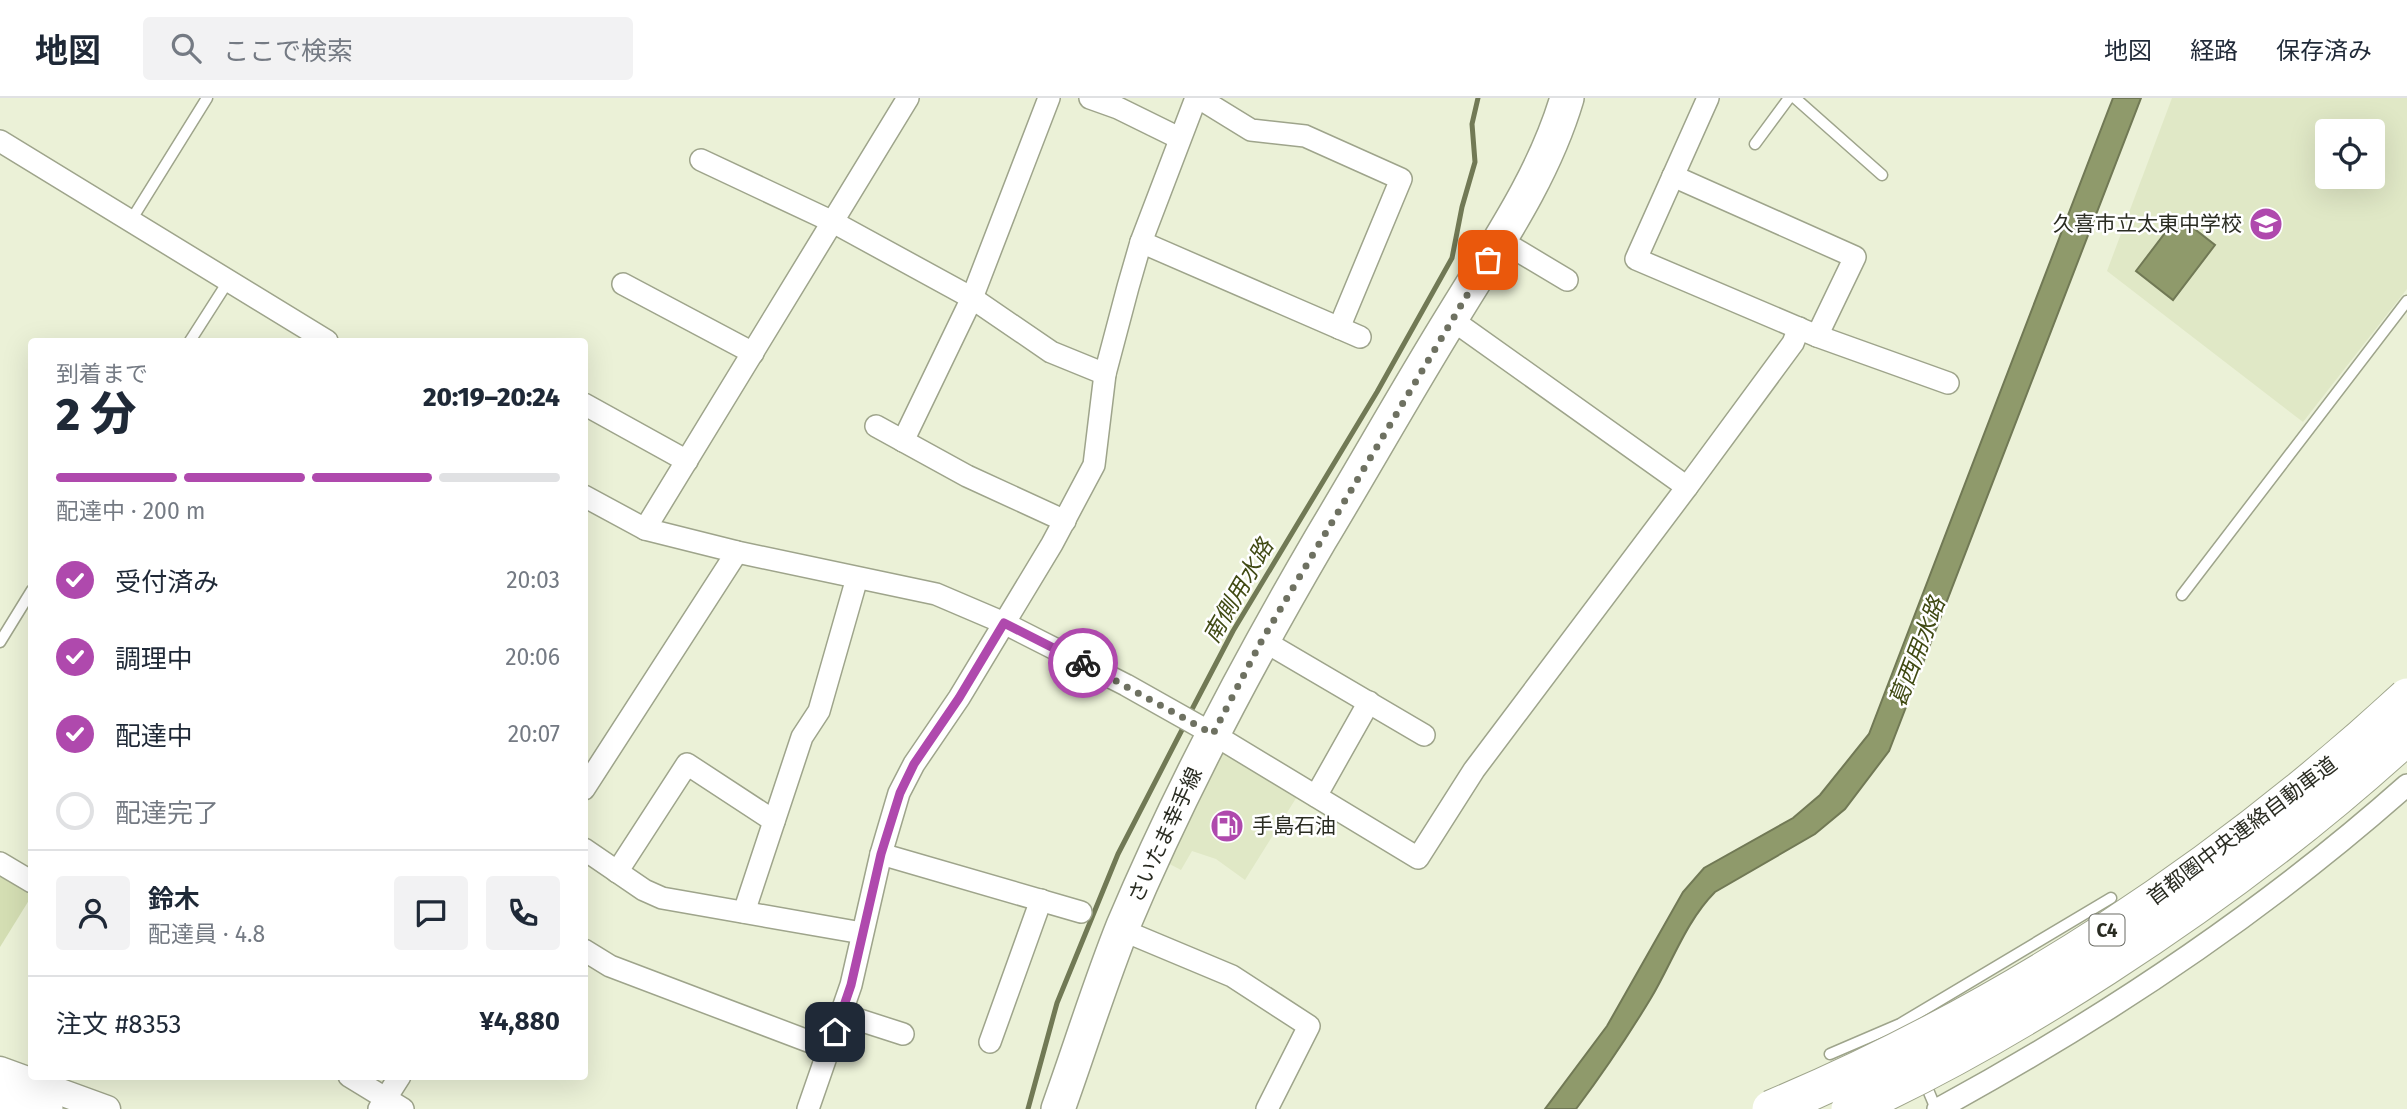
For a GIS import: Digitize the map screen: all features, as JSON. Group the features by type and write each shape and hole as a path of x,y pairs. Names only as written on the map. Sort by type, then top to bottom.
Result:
{"highway":[{"name":"首都圏中央連絡自動車道","path":"1771,1109 1938,1031 2130,916 2255,827 2407,697"},
{"name":"首都圏中央連絡自動車道","path":"1850,1109 1954,1059 2012,1026 2145,942 2267,855 2327,807 2407,736"},
{"path":"0,1094 44,1109"}],"main road":[{"name":"さいたま幸手線","path":"1058,1109 1122,930 1146,873 1213,734 1262,640 1538,172 1562,117 1567,98"}],"street":[{"path":"645,529 908,98"},
{"path":"903,441 972,298 1049,98"},
{"path":"1090,98 1118,108 1179,138"},
{"path":"808,1109 851,985 881,854 900,793 914,764 959,698 1065,521 1094,465 1105,374 1141,242 1179,138 1197,98 1251,130 1305,136 1401,179 1339,328"},
{"path":"1708,98 1636,259 1808,332 1948,383"},
{"path":"0,141 322,338"},
{"path":"701,160 833,222 972,298 1051,352 1105,374"},
{"path":"588,498 645,529 737,552 936,594 1004,623 1126,685 1213,734 1418,858 1474,770 1793,343 1808,332 1855,257 1672,176"},
{"path":"1500,240 1567,280"},
{"path":"1141,242 1360,337"},
{"path":"623,284 753,353"},
{"path":"1451,319 1686,487"},
{"path":"588,406 687,461"},
{"path":"876,426 967,476 1065,521"},
{"path":"588,783 737,552"},
{"path":"744,912 802,737 818,711 857,578"},
{"path":"1262,640 1424,734"},
{"path":"1316,796 1369,702"},
{"path":"617,872 687,764 774,821"},
{"path":"1937,1109 1996,1077 2109,1008 2241,919 2368,820 2407,785"},
{"path":"588,852 645,890 662,898 862,933"},
{"path":"881,854 1081,912"},
{"path":"0,863 28,880"},
{"path":"990,1042 1041,900"},
{"path":"1122,930 1232,976 1309,1026 1266,1109"},
{"path":"588,952 610,966 829,1049"},
{"path":"841,1014 903,1034"},
{"path":"0,1070 107,1109"},
{"path":"354,1080 389,1106 399,1080"}],"lane":[{"path":"130,222 207,98"},
{"path":"1755,144 1789,98"},
{"path":"1795,98 1882,174"},
{"path":"192,338 229,280"},
{"path":"2182,595 2407,301"},
{"path":"0,642 28,596"},
{"path":"1830,1054 1900,1024 2110,898"},
{"path":"1900,1024 1937,1109"}],"shaded area":[{"name":"久喜市立太東中学校","path":"2172,98 2407,98 2407,289 2303,422 2107,271"},
{"path":"1217,746 1298,795 1245,880 1216,859 1192,851 1181,870 1162,860"},
{"path":"0,869 28,886 28,902 0,947"}],"water":[{"name":"葛西用水路","path":"2113,98 2141,98 1889,751 1845,809 1815,834 1715,892 1688,929 1659,985 1633,1026 1576,1109 1545,1109 1607,1026 1683,892 1704,868 1793,818 1820,795 1869,734"},
{"path":"2178,216 2215,245 2173,300 2136,271"}],"waterway":[{"name":"南側用水路","path":"1189,715 1233,631 1377,392 1452,258 1462,207 1475,162 1472,124 1478,98"},
{"name":"南側用水路","path":"1028,1109 1057,1003 1118,854 1185,724"}],"way so far":[{"path":"1083,663 1213,734 1262,640 1488,260"}],"place":[{"name":"久喜市立太東中学校","path":"2266,224"},
{"name":"手島石油","path":"1227,826"}],"route":[{"path":"835,1032 851,985 881,854 900,793 914,764 959,698 1004,623 1083,663"}]}
